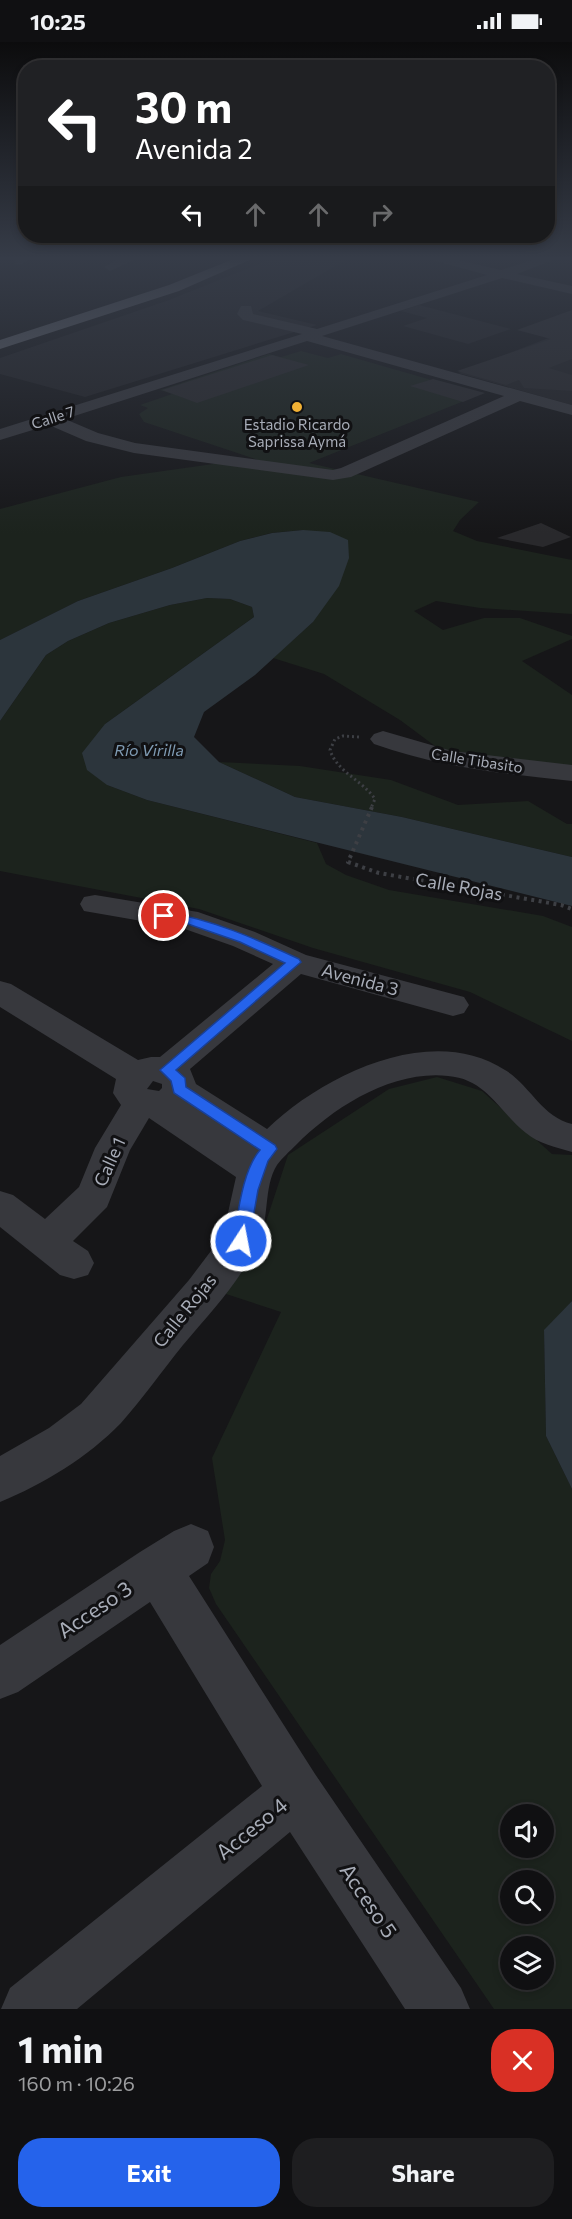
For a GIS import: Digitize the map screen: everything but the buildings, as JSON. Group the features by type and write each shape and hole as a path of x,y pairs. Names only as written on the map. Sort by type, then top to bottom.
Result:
{"street":[{"name":"Calle 7","path":"0,435 267,350"},
{"path":"364,350 571,409"},
{"path":"50,419 92,437 134,448 333,475 345,473 520,395"},
{"path":"359,449 447,412 463,410 481,413"},
{"name":"Calle Tibasito","path":"383,739 416,751 572,773"},
{"name":"Avenida 3","path":"95,904 187,919 244,939 295,962 453,1005"},
{"name":"Calle 1","path":"0,1206 61,1252 94,1196 113,1148 156,1089 295,962"},
{"path":"0,992 156,1089 263,1161"},
{"name":"Calle Rojas","path":"0,1480 45,1455 86,1427 125,1385 208,1285 241,1241 250,1190 263,1161 290,1126 331,1096 399,1069 438,1063 462,1065 490,1076 505,1088 527,1115 540,1126 554,1134 572,1138"},
{"name":"Acceso 3","path":"0,1674 174,1558"},
{"name":"Acceso 4","path":"31,2009 296,1793 174,1558"},
{"name":"Acceso 5","path":"296,1793 440,2009"}],"path":[{"name":"Calle Rojas","path":"383,739 343,736 335,739 330,750 334,762 368,787 375,798 348,862 379,873 550,903 572,909"}],"shaded area":[{"path":"24,350 237,350 85,397 0,374 0,358"},
{"path":"518,350 572,350 572,405 458,373"},
{"path":"301,351 328,358 341,354 456,387 469,399 309,463 479,502 460,520 453,531 477,541 572,560 572,614 480,608 436,601 414,611 443,630 484,618 520,618 572,636 572,639 522,661 572,695 572,765 560,767 439,749 400,720 324,674 273,658 313,622 303,530 271,533 240,541 78,601 0,640 0,509 121,477 213,464 267,463 144,422 139,414 148,408 140,405 172,394 160,390 269,354 281,357"},
{"path":"207,598 230,599 252,607 254,617 105,724 107,785 147,800 317,843 326,864 346,875 389,890 543,916 572,927 572,1041 470,992 313,948 199,909 0,871 0,721 46,655 68,641 109,623 170,605"},
{"path":"219,762 300,766 391,780 458,805 528,801 567,824 572,824 572,857 402,817 295,797"},
{"path":"437,1077 482,1091 552,1154 572,1155 572,1301 544,1331 546,1436 572,1489 572,2009 494,2009 216,1604 209,1588 211,1574 220,1561 225,1540 212,1458 281,1312 223,1293 255,1255 288,1155 389,1089"}],"water":[{"name":"Río Virilla","path":"303,530 330,532 348,540 349,558 339,586 313,622 255,675 204,712 194,737 219,762 295,797 402,817 572,857 572,906 147,800 107,785 87,770 82,753 105,724 254,617 252,607 230,599 207,598 170,605 109,623 68,641 46,655 0,721 0,640 78,601 240,541 272,533"},
{"path":"572,1301 572,1489 546,1436 544,1330"}],"place":[{"name":"Estadio Ricardo Saprissa Aymá","path":"297,407"}],"route":[{"path":"164,916 187,919 244,939 295,962 167,1070 178,1078 179,1090 270,1149 261,1159 250,1190 241,1241"}]}
